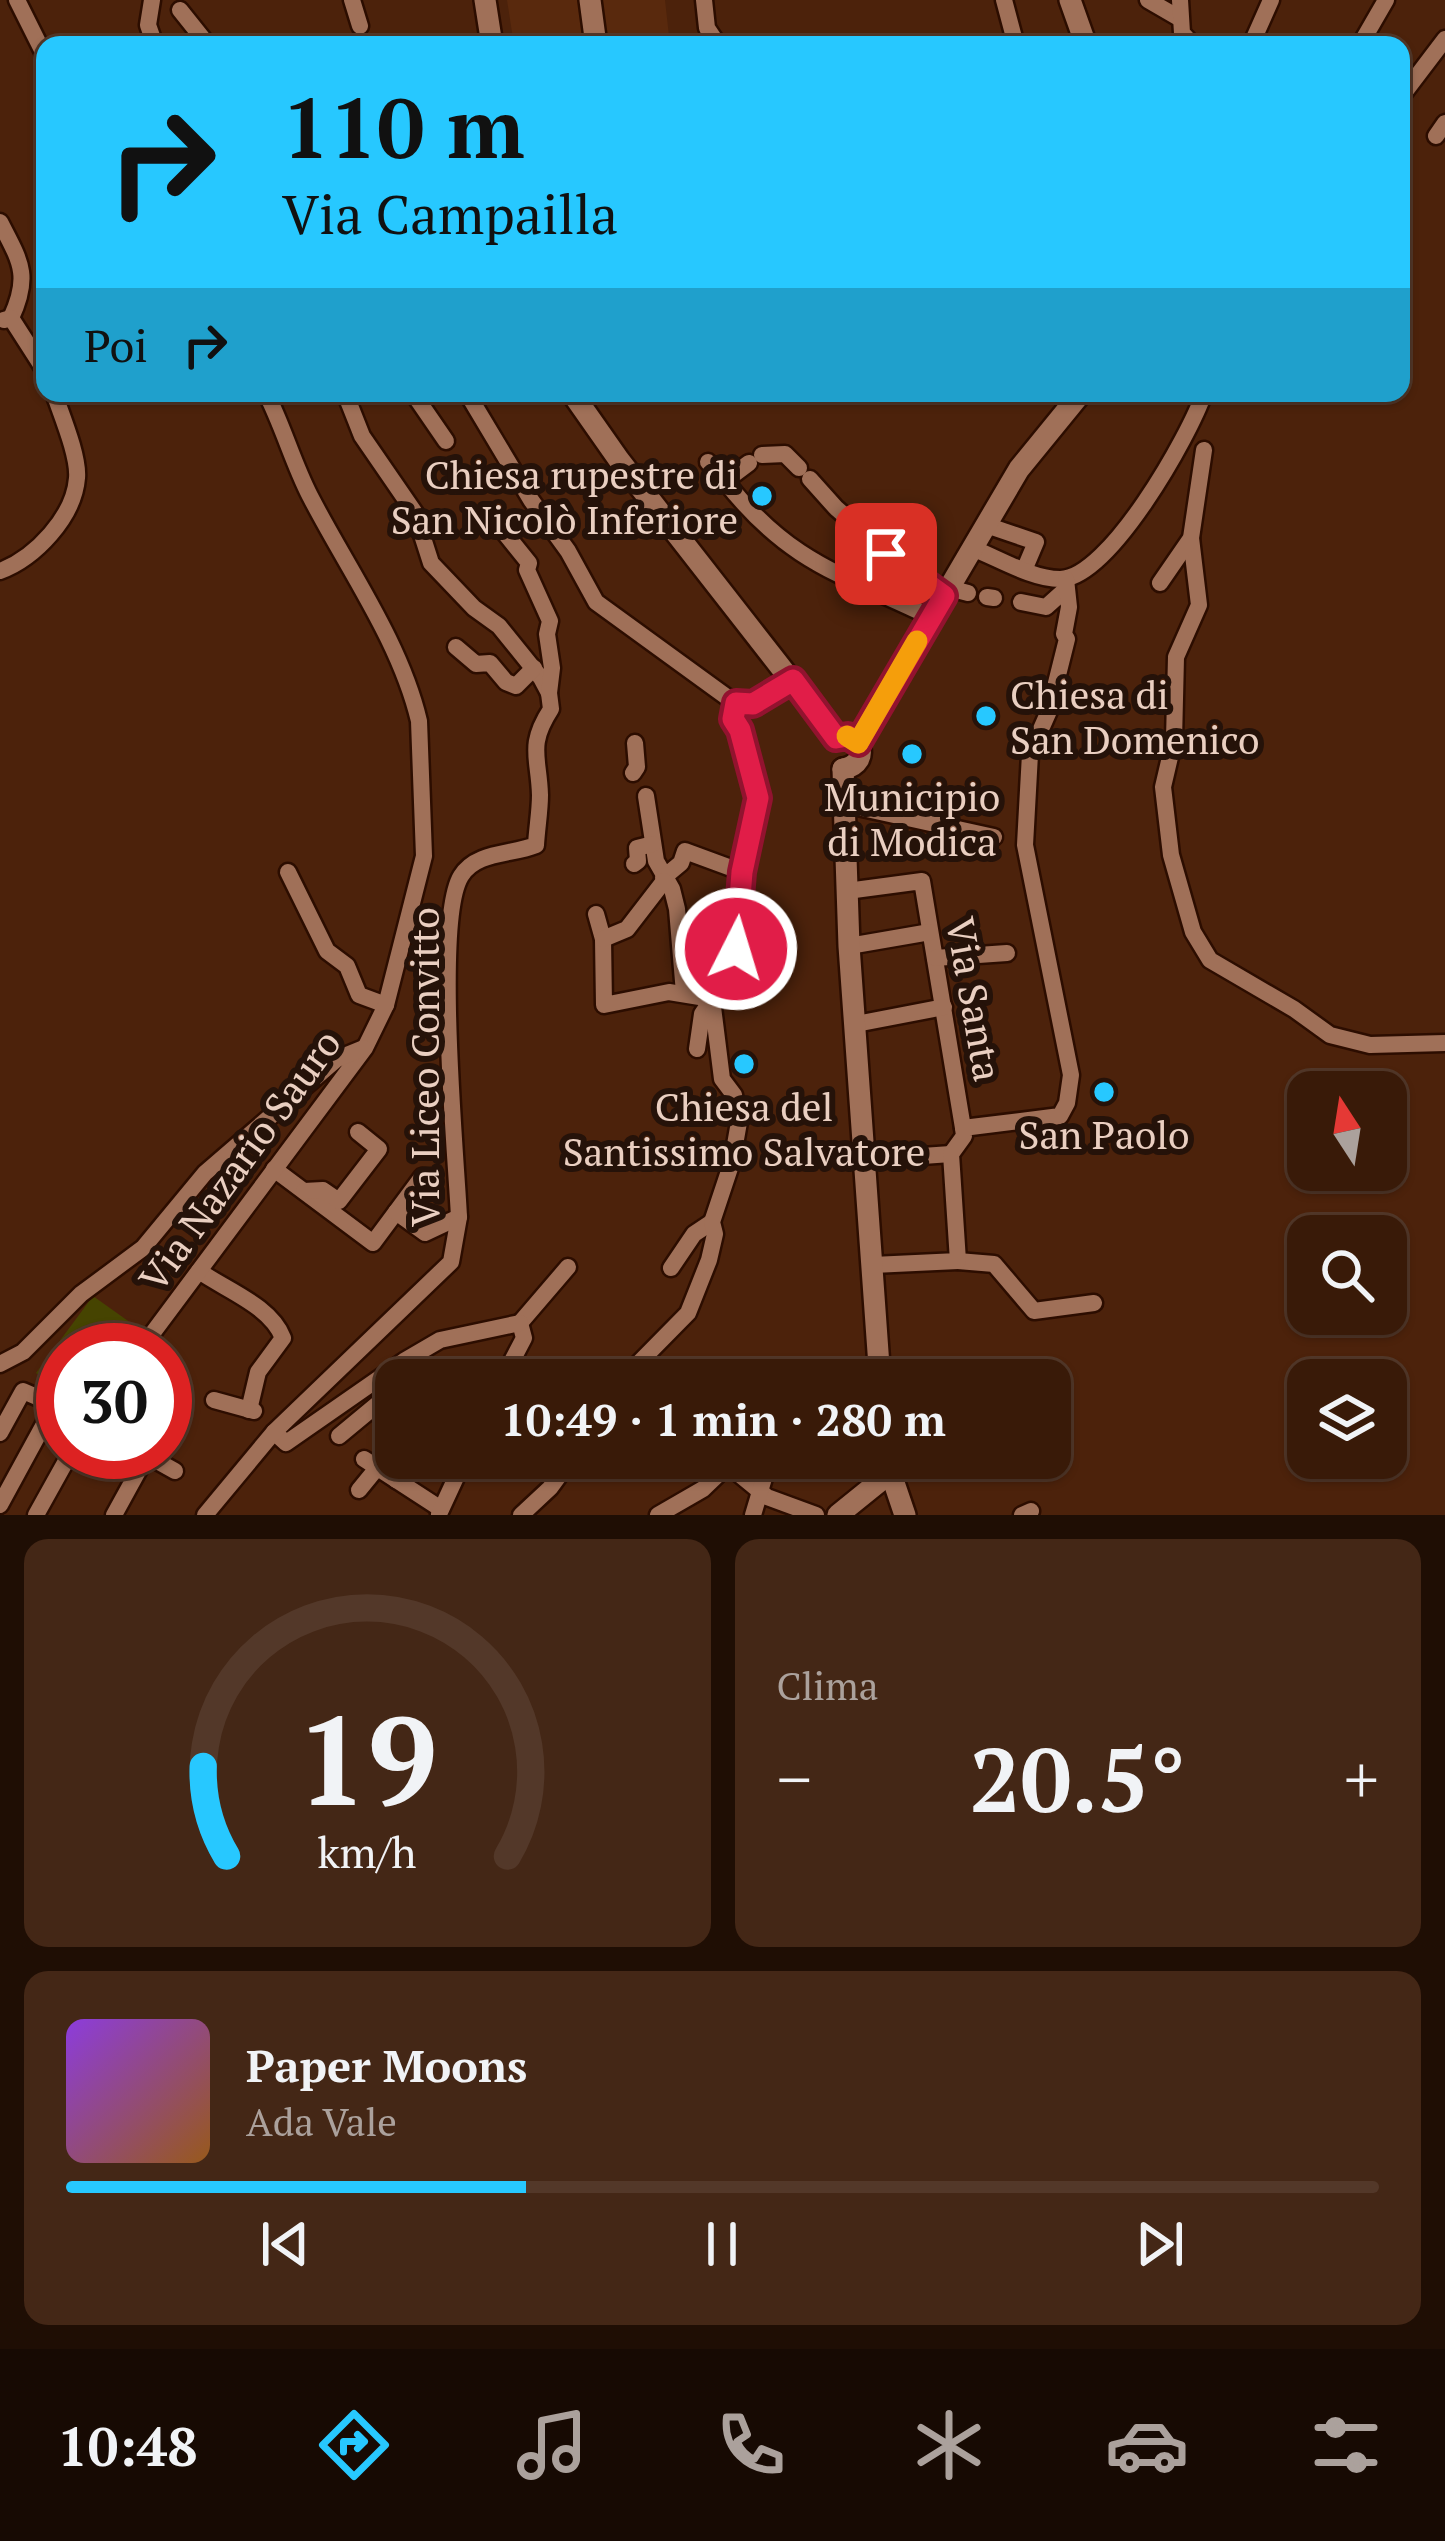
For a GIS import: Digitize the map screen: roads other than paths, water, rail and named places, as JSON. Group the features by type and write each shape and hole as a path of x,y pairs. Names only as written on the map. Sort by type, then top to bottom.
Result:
{"street":[{"path":"17,0 36,38"},
{"path":"152,0 147,17 152,36"},
{"path":"352,0 360,26"},
{"path":"484,0 490,36"},
{"path":"590,0 595,36"},
{"path":"704,0 712,36"},
{"path":"715,0 717,36"},
{"path":"1004,0 1014,36"},
{"path":"1070,0 1083,36"},
{"path":"1148,0 1179,9"},
{"path":"1255,36 1271,0"},
{"path":"1365,36 1386,0"},
{"path":"180,10 201,36"},
{"path":"1410,86 1445,39"},
{"path":"0,223 24,280 5,320 36,360"},
{"path":"0,572 32,556 44,543 59,522 77,477 56,402"},
{"name":"Via Nazario Sauro","path":"160,1323 365,1048 386,1006 424,856 419,721 397,657 306,488 270,402"},
{"path":"349,402 362,436 415,513 431,563 474,608 499,626 549,693"},
{"path":"419,402 446,441"},
{"path":"473,402 596,602 736,703 753,704 793,680"},
{"path":"578,402 793,680 847,740"},
{"path":"968,594 972,548 1018,469 1074,402"},
{"path":"1021,602 1046,607 1065,584 1120,538 1201,402"},
{"path":"1212,402 1201,442 1191,538 1199,605 1176,657 1174,740 1163,787 1171,855 1193,932 1210,960 1330,1035 1370,1045 1445,1042"},
{"path":"1162,474 1201,442"},
{"path":"725,481 756,459 785,454 892,558 968,594"},
{"path":"708,462 770,533 826,571 931,617"},
{"name":"Via Liceo Convitto","path":"274,1432 451,1262 459,1217 448,1009 453,910 459,879 479,860 536,845 540,791 533,761 542,723 551,709 550,621 530,580 529,563 492,517"},
{"path":"868,589 892,558 910,544 892,522"},
{"path":"986,525 1036,542 1028,569"},
{"path":"1160,584 1191,538"},
{"path":"972,548 1065,584"},
{"path":"964,1262 951,1154 964,1132 1060,1116 1067,1103 1071,1075 1025,845 1030,754 1049,711 1067,638 1065,584"},
{"path":"879,1359 850,946 844,769 833,764 828,753 847,740 931,617 968,594"},
{"path":"456,647 476,664 490,663 506,682 516,686 534,668"},
{"path":"697,1049 702,1014 712,999 725,993 736,949 742,872 758,798 733,719 736,703"},
{"path":"633,772 637,767 635,743"},
{"path":"646,796 653,844 677,909 684,993"},
{"path":"844,804 994,837"},
{"path":"634,864 637,848 653,844"},
{"path":"603,939 627,928 681,863 685,851 742,872"},
{"path":"288,872 327,951 347,966 359,995 386,1006"},
{"name":"Via Santa","path":"847,891 922,880 964,1132"},
{"path":"596,914 603,939 604,1005 669,992 712,999"},
{"path":"850,946 930,932"},
{"path":"935,958 1007,953"},
{"path":"643,1359 688,1313 709,1260 715,1234 712,1222 732,1162 739,1122 734,1095 722,1079 716,1052 712,999"},
{"path":"856,1024 944,1007"},
{"path":"0,1364 22,1352 81,1294 143,1248 206,1173 338,1059 365,1048"},
{"path":"304,1191 323,1190 339,1201 379,1149 358,1132"},
{"path":"866,1160 951,1154"},
{"path":"274,1169 374,1243 422,1177"},
{"path":"396,1212 425,1233 459,1217"},
{"path":"671,1268 694,1234 712,1222"},
{"path":"873,1265 994,1264 1034,1311 1094,1303"},
{"path":"205,1515 274,1432 286,1443 440,1340 520,1323 568,1267"},
{"path":"199,1271 270,1317 283,1338 258,1372 252,1410 214,1400"},
{"path":"513,1359 524,1338 520,1323"},
{"path":"0,1433 23,1391 36,1397"},
{"path":"339,1436 375,1406"},
{"path":"0,1505 36,1445"},
{"path":"359,1490 370,1464 440,1512 455,1479"},
{"path":"658,1515 703,1489 728,1466 760,1491 836,1511 878,1497 905,1515"},
{"path":"36,1515 56,1479"},
{"path":"114,1515 132,1479"},
{"path":"520,1515 557,1479"},
{"path":"752,1515 763,1479"},
{"path":"836,1511 881,1479"},
{"path":"892,1479 905,1515"}],"place":[{"name":"Chiesa rupestre di San Nicolò Inferiore","path":"762,496"},
{"name":"Chiesa di San Domenico","path":"986,716"},
{"name":"Municipio di Modica","path":"912,754"},
{"name":"Chiesa del Santissimo Salvatore","path":"744,1064"},
{"name":"San Paolo","path":"1104,1092"}]}
